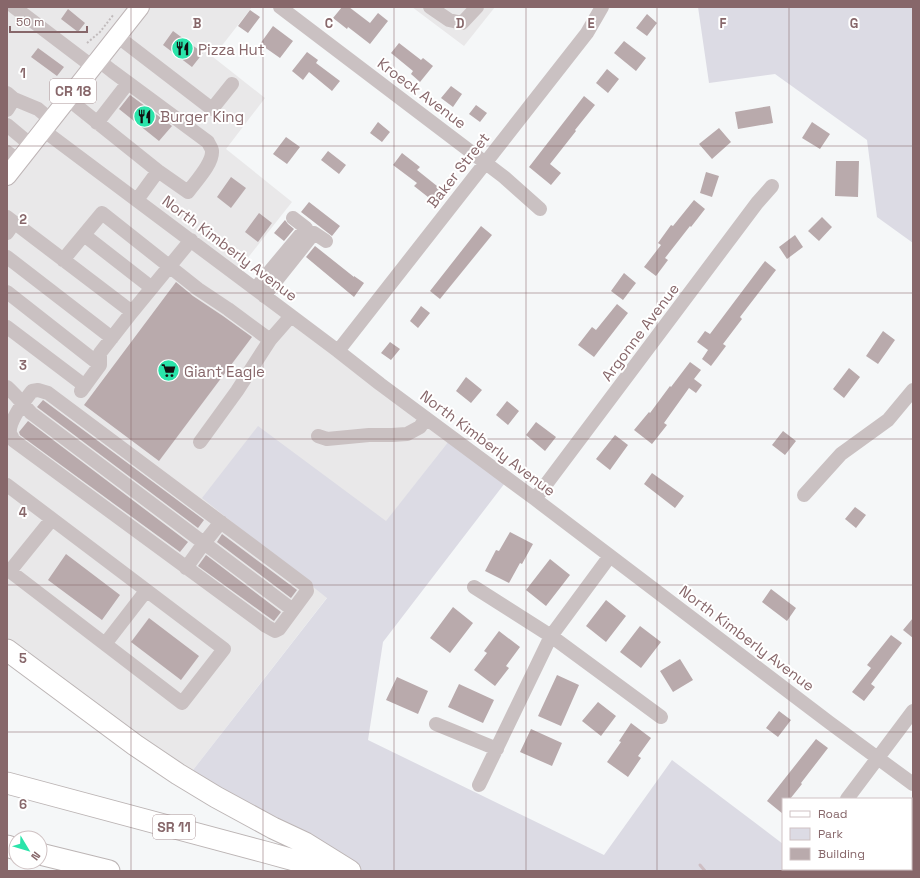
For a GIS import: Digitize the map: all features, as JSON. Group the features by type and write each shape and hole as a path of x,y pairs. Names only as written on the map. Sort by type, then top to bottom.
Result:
{"highway":[{"path":"7,650 135,745 178,774 216,797 305,843 350,871"},
{"name":"SR 11","path":"7,783 295,861 341,871"},
{"path":"48,856 108,871"}],"main road":[{"name":"CR 18","path":"7,176 13,156 32,145 140,7"}],"street":[{"path":"14,7 95,63 128,83 208,142 212,149 211,158 188,192 158,171 68,99"},
{"name":"Kroeck Avenue","path":"280,7 504,177 540,209"},
{"path":"430,7 449,20 462,23 477,7"},
{"name":"Baker Street","path":"338,351 587,33 602,7"},
{"path":"117,36 212,109 232,84"},
{"path":"97,123 128,83"},
{"name":"North Kimberly Avenue","path":"10,101 38,109 47,125 137,200 913,784"},
{"path":"7,126 32,145"},
{"path":"137,200 158,171"},
{"name":"Argonne Avenue","path":"535,499 757,203 772,186"},
{"path":"63,260 102,213 198,289 270,340"},
{"path":"293,218 326,242"},
{"path":"9,224 63,260 132,312"},
{"path":"260,292 310,230"},
{"path":"84,235 152,288"},
{"path":"7,327 83,389 100,365 100,353 191,240"},
{"path":"7,257 112,338"},
{"path":"7,292 100,365"},
{"path":"200,442 237,391 270,340 291,316"},
{"path":"7,387 22,404 38,418 293,610"},
{"path":"38,390 48,393 306,586 307,591 279,629 274,631 266,626 13,440 10,434 11,427 14,417 22,404 32,391 38,390"},
{"path":"804,495 841,454 888,420 913,390"},
{"path":"318,436 327,439 369,435 406,434 420,427 426,418"},
{"path":"7,485 146,590 224,649 182,702 8,570 52,519"},
{"path":"186,568 204,542 221,522"},
{"path":"480,785 551,636 610,556"},
{"path":"474,588 551,636 661,717"},
{"path":"105,644 146,590"},
{"path":"848,798 913,711"},
{"path":"436,724 497,749"}],"path":[{"path":"87,43 100,32 114,14"}],"shaded area":[{"path":"7,7 252,7 213,57 265,98 226,149 292,202 235,274 452,437 186,779 7,650"},
{"path":"412,7 495,7 464,46"}],"green space":[{"path":"698,7 913,7 913,243 877,217 867,140 775,74 709,83"},
{"path":"258,426 386,521 452,437 508,479 383,642 368,740 604,855 672,760 782,843 782,870 793,870 350,871 186,779 327,598 202,498"}],"building":[{"path":"342,7 349,7 370,23 378,13 388,21 370,44 348,27 347,29 333,18"},
{"path":"68,9 85,23 78,32 61,19"},
{"path":"250,10 260,17 248,33 238,26"},
{"path":"647,14 657,23 647,36 636,28"},
{"path":"273,26 293,41 280,58 260,44"},
{"name":"Pizza Hut","path":"173,31 203,53 192,67 163,45"},
{"path":"624,41 646,58 636,71 614,53"},
{"path":"399,43 421,60 423,58 433,66 420,82 411,74 413,71 391,53"},
{"path":"38,48 64,67 57,76 31,57"},
{"path":"307,52 318,60 316,63 340,81 332,91 309,72 303,80 292,71"},
{"path":"607,69 619,79 608,93 596,83"},
{"path":"451,86 462,94 453,107 441,98"},
{"name":"Burger King","path":"130,95 172,126 159,141 119,109"},
{"path":"584,96 595,105 550,164 561,173 551,185 529,167"},
{"path":"476,105 487,113 480,122 469,114"},
{"path":"770,106 773,123 738,129 735,112"},
{"path":"378,122 390,132 382,142 370,133"},
{"path":"812,122 830,134 820,149 802,138"},
{"path":"719,128 731,142 712,159 699,144"},
{"path":"286,137 300,147 287,164 273,154"},
{"path":"328,151 346,165 339,174 321,160"},
{"path":"402,153 420,167 417,170 442,190 433,201 414,186 417,183 393,165"},
{"path":"836,161 859,161 858,197 835,196"},
{"path":"706,172 719,176 712,197 700,193"},
{"path":"231,177 246,188 231,208 217,197"},
{"path":"694,200 705,209 665,258 668,260 656,276 644,267 661,245 658,243 671,225 673,226"},
{"path":"309,202 340,226 332,236 301,212"},
{"path":"259,213 272,223 258,242 245,232"},
{"path":"822,217 832,227 819,241 808,231"},
{"path":"285,220 294,229 284,241 274,233"},
{"path":"481,226 492,235 440,299 430,291"},
{"path":"795,235 803,247 787,259 779,247"},
{"path":"315,246 354,277 364,283 354,297 306,257"},
{"path":"765,261 776,270 740,317 742,319 723,344 726,346 711,366 702,359 708,350 697,342 705,331 710,334"},
{"path":"624,273 636,283 623,300 611,291"},
{"name":"Giant Eagle","path":"176,282 193,296 252,337 159,461 84,405"},
{"path":"617,304 628,313 594,357 578,345 592,327 596,330"},
{"path":"421,306 430,313 418,328 410,321"},
{"path":"883,331 895,340 878,364 866,356"},
{"path":"390,342 400,349 391,360 381,353"},
{"path":"690,362 701,370 694,379 702,385 696,393 689,388 664,423 667,425 652,444 634,430 649,412 650,413"},
{"path":"849,368 860,377 844,398 833,389"},
{"path":"466,377 482,390 471,403 456,391"},
{"path":"43,400 204,520 198,528 37,407"},
{"path":"507,401 519,411 508,425 496,415"},
{"path":"28,421 188,542 180,552 20,435 19,432"},
{"path":"536,422 556,437 545,451 526,435"},
{"path":"783,431 796,441 785,455 772,445"},
{"path":"615,435 628,445 610,470 596,459"},
{"path":"652,473 684,496 675,508 644,484"},
{"path":"855,507 866,515 856,528 845,519"},
{"path":"510,532 533,544 509,583 485,571 496,550 499,551"},
{"path":"222,534 297,590 291,598 217,542"},
{"path":"66,554 120,595 102,620 48,580"},
{"path":"206,555 281,612 274,621 198,566"},
{"path":"550,559 570,575 546,606 526,590"},
{"path":"771,589 796,608 787,621 762,602"},
{"path":"606,600 626,616 606,642 586,626"},
{"path":"453,607 473,623 450,653 430,638"},
{"path":"149,618 199,656 181,680 131,642"},
{"path":"913,618 913,638 903,630"},
{"path":"640,626 661,642 641,668 620,652"},
{"path":"499,631 520,647 506,666 509,668 495,686 474,670 487,653 484,651"},
{"path":"891,635 902,643 871,684 875,687 864,701 852,692 871,668 867,665"},
{"path":"680,659 693,680 673,692 660,671"},
{"path":"557,675 579,685 561,726 538,716"},
{"path":"397,677 428,691 418,714 386,700"},
{"path":"459,684 494,700 483,723 448,707"},
{"path":"598,702 616,716 601,736 582,721"},
{"path":"779,711 791,720 778,737 766,728"},
{"path":"631,723 651,738 638,756 641,758 628,777 607,762 621,742 619,741"},
{"path":"531,729 562,743 552,766 520,752"},
{"path":"816,739 828,748 791,798 782,798 782,813 767,801"}],"waterway":[{"path":"700,865 705,871"}],"place":[{"name":"Pizza Hut","path":"183,49"},
{"name":"Burger King","path":"145,116"},
{"name":"Giant Eagle","path":"169,371"}]}
